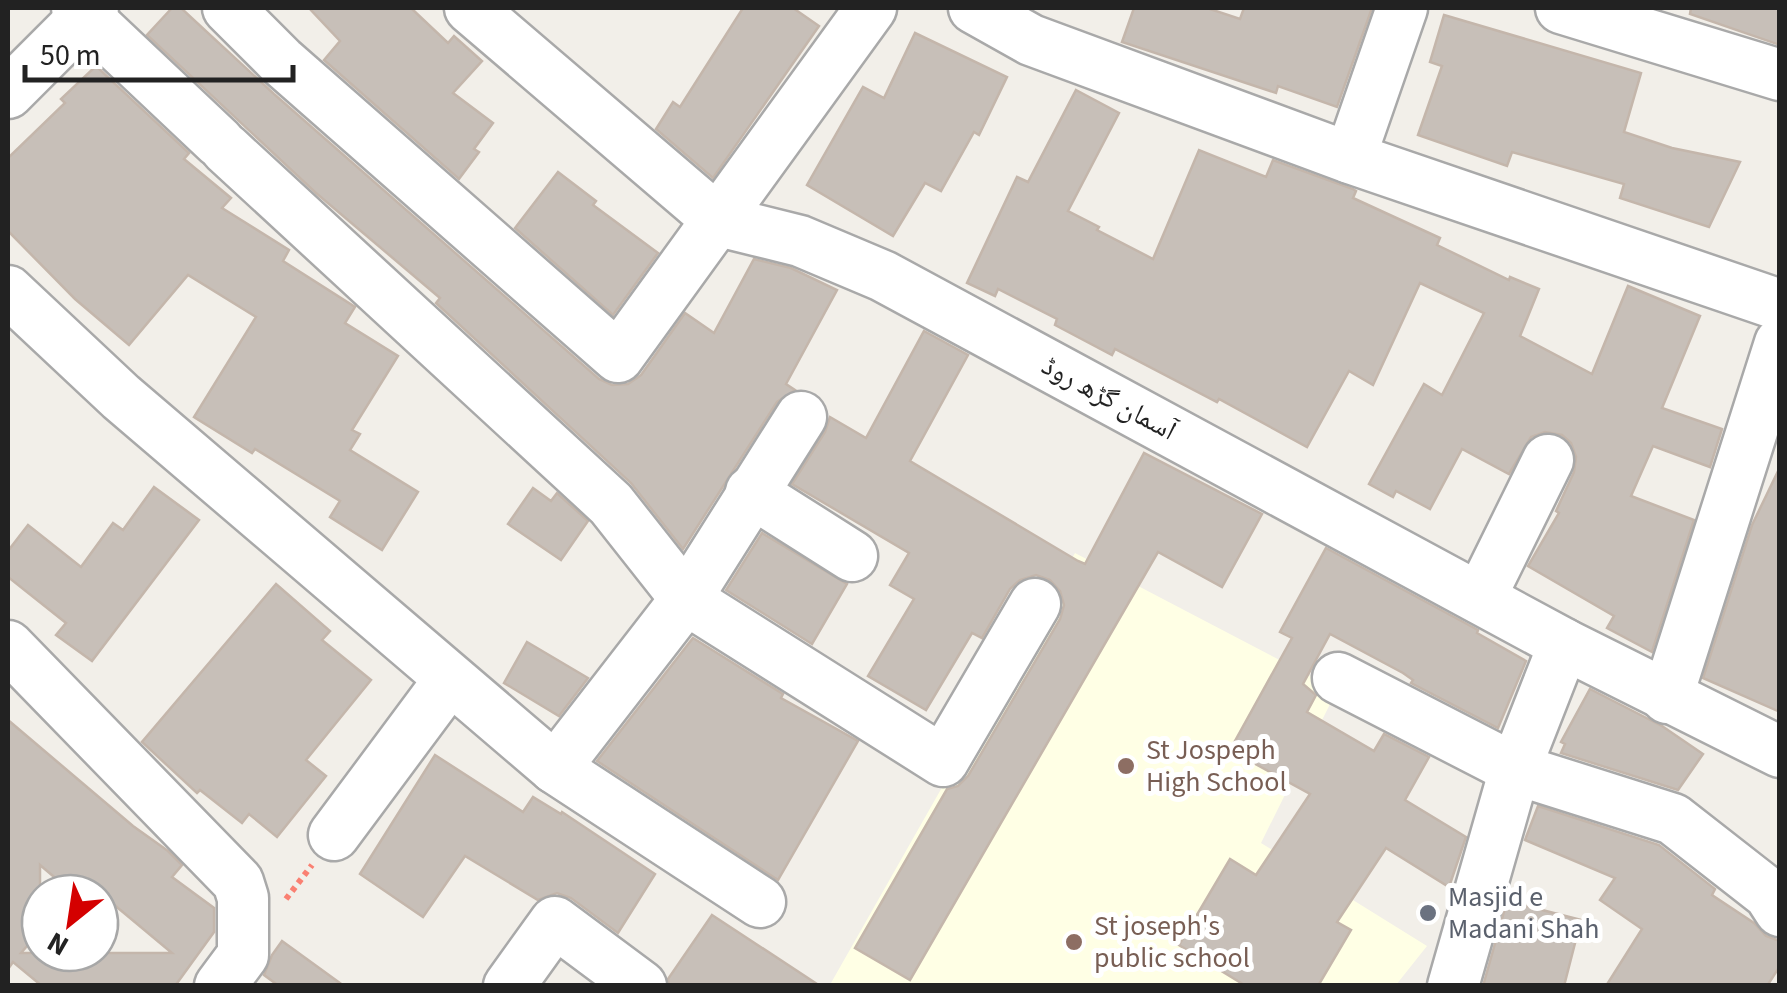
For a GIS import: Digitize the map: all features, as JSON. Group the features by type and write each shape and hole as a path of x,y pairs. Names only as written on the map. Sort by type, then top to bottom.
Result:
{"street":[{"path":"228,8 281,61 618,357 871,8"},
{"name":"آسمان گڑھ روڈ","path":"470,8 719,221 800,241 884,276 1564,644 1780,752"},
{"path":"974,8 1032,40 1350,158 1780,305"},
{"path":"1350,158 1402,8"},
{"path":"1561,8 1653,21 1780,75"},
{"path":"8,93 84,10 223,145 611,504 686,599 943,761 1036,604"},
{"path":"8,291 121,397 555,768 760,902"},
{"path":"1667,698 1780,343"},
{"path":"555,768 686,599 800,418"},
{"path":"1480,598 1548,460"},
{"path":"751,492 852,556"},
{"path":"1453,986 1515,769 1564,644"},
{"path":"8,646 238,882 243,898 243,956 220,986"},
{"path":"1338,678 1515,769 1673,819 1769,894 1780,910"},
{"path":"334,834 450,679"},
{"path":"509,986 555,922 642,986"}],"shaded area":[{"name":"St Jospeph High School","path":"1075,553 1337,690 1261,843 1427,946 1396,985 831,983"}],"building":[{"path":"172,8 181,8 599,379 612,385 628,384 641,375 685,313 714,333 754,259 791,268 837,290 786,384 795,390 777,402 683,549 631,483 436,303 440,298 316,193 147,35"},
{"path":"309,8 411,8 448,43 454,36 482,61 453,93 493,123 474,149 479,152 459,179 324,60 340,41"},
{"path":"743,8 793,8 819,26 713,178 656,129 673,102 680,107"},
{"path":"1134,8 1207,8 1240,19 1244,8 1372,8 1337,107 1278,86 1276,93 1122,42"},
{"path":"1691,8 1780,8 1780,45 1690,14"},
{"path":"1444,15 1641,73 1624,132 1672,148 1740,162 1709,227 1620,198 1624,184 1512,152 1507,166 1418,135 1442,66 1430,62"},
{"path":"915,33 1007,77 979,135 974,132 941,191 925,183 893,236 807,185 863,87 884,98"},
{"path":"96,66 189,153 184,159 231,198 222,208 289,250 283,261 355,307 345,323 398,356 352,430 360,434 350,450 418,492 382,550 330,517 340,501 194,417 256,317 188,275 129,345 75,299 8,231 8,158 65,103 61,99"},
{"path":"1076,90 1119,113 1068,211 1153,259 1199,150 1266,177 1273,160 1353,189 1353,198 1440,238 1437,245 1509,280 1510,277 1539,289 1520,336 1592,374 1628,286 1700,316 1662,408 1722,429 1710,467 1653,446 1631,496 1694,520 1652,652 1607,628 1614,616 1528,566 1559,513 1556,511 1574,472 1576,457 1571,443 1562,435 1545,432 1531,437 1509,474 1462,449 1430,509 1396,491 1393,497 1369,484 1424,384 1442,395 1484,313 1420,283 1373,385 1349,371 1307,447 1115,349 1112,355 1055,325 1057,319 998,289 995,296 967,283 1017,177 1028,182"},
{"path":"558,172 596,201 593,205 658,253 613,315 515,228"},
{"path":"924,331 968,355 910,461 1078,561 1085,564 1144,453 1262,514 1222,587 1158,552 910,980 855,948 947,789 958,786 968,776 1060,619 1064,605 1060,591 1050,580 1036,575 1020,580 1010,589 982,638 972,633 926,710 868,676 914,599 890,585 909,553 792,484 825,432 830,417 866,438"},
{"path":"1780,467 1780,712 1703,678 1752,525"},
{"path":"154,487 199,520 92,661 56,635 66,623 8,577 8,551 28,525 81,567 113,523 123,530"},
{"path":"533,488 551,501 557,493 588,521 561,560 508,524"},
{"path":"762,533 847,584 812,644 726,590"},
{"path":"1326,548 1478,630 1477,633 1526,661 1498,728 1411,683 1413,680 1403,673 1330,634 1303,684 1316,695 1307,712 1374,751 1384,734 1429,757 1405,800 1466,837 1449,887 1386,848 1337,922 1351,930 1318,986 1246,986 1179,945 1230,859 1256,875 1310,794 1230,750 1292,638 1280,632"},
{"path":"276,584 330,631 322,640 371,680 306,760 326,776 277,837 249,814 242,823 200,790 197,793 142,742"},
{"path":"693,638 783,694 781,698 858,741 778,880 597,761"},
{"path":"527,642 588,678 559,716 504,683"},
{"path":"1590,689 1662,726 1703,754 1678,790 1561,753 1565,744 1561,742"},
{"path":"8,720 168,851 182,865 172,877 214,908 214,932 175,986 42,986 26,973 120,973 120,953 172,953 120,910 120,873 49,873 40,865 40,873 20,873 20,968 13,962 8,969"},
{"path":"435,755 523,812 533,797 562,812 655,874 618,933 571,898 557,893 538,900 465,856 423,917 360,874"},
{"path":"1538,806 1659,845 1715,889 1712,895 1754,923 1766,936 1780,941 1780,966 1767,986 1606,986 1642,929 1600,900 1615,878 1525,840"},
{"path":"1507,901 1581,920 1564,986 1483,986"},
{"path":"712,915 820,986 669,986 668,979"},
{"path":"282,941 344,986 279,986 264,975"}],"place":[{"name":"St Jospeph High School","path":"1126,766"},
{"name":"Masjid e Madani Shah","path":"1428,913"},
{"name":"St joseph's public school","path":"1074,942"}]}
